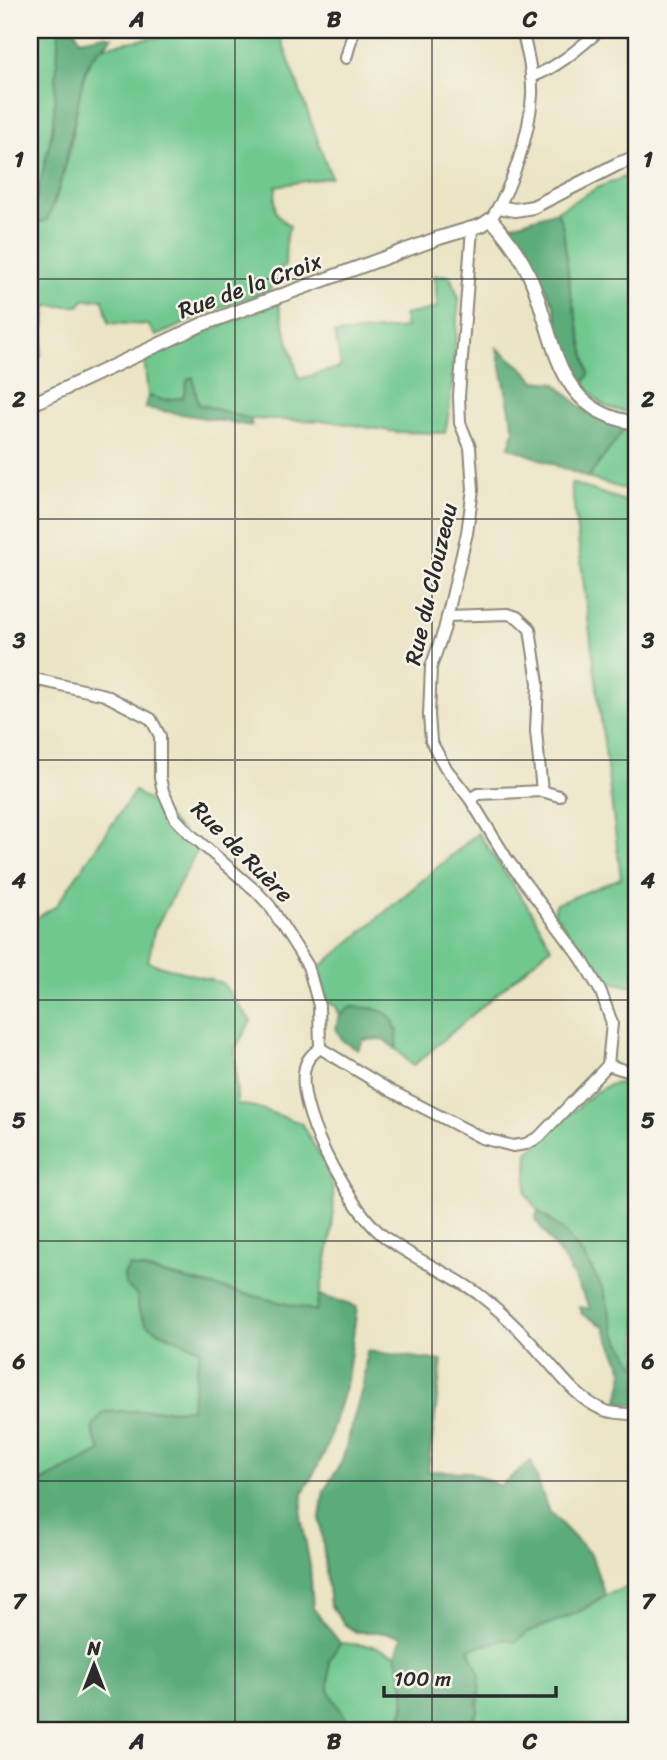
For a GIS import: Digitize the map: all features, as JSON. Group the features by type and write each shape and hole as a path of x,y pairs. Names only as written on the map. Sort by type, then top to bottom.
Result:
{"street":[{"path":"346,58 354,30"},
{"path":"522,30 531,77 528,124 513,174 491,219 526,266 540,301 559,365 573,389 583,402 600,413 621,421 637,423"},
{"path":"531,77 569,55 600,30"},
{"path":"499,207 515,211 533,207 637,157"},
{"name":"Rue de la Croix","path":"30,405 203,324 439,238 472,229 491,219"},
{"name":"Rue du Clouzeau","path":"472,229 467,266 459,396 460,423 470,447 473,489 467,533 447,616 431,667 431,741 445,767 470,799 507,859 581,958 601,992 612,1023 608,1065"},
{"path":"447,616 508,614 517,617 530,629 538,683 537,731 542,791"},
{"path":"30,724 32,680"},
{"name":"Rue de Ruère","path":"32,680 105,695 151,719 160,736 160,778 163,791 175,818 270,906 308,966 319,1006 320,1048"},
{"path":"470,799 478,794 542,791 559,796"},
{"path":"637,1071 608,1065 539,1136 526,1144 513,1146 482,1138 391,1091 320,1048 310,1056 305,1066 304,1079 309,1113 320,1143 365,1219 409,1254 480,1294 527,1339 576,1394 604,1411 637,1415"}],"green space":[{"path":"30,30 59,30 52,126 30,219"},
{"path":"59,30 75,30 80,40 104,35 112,37 87,66 65,163 47,220 30,225 53,128"},
{"path":"199,30 278,30 331,177 276,186 277,214 290,226 286,237 285,266 274,275 270,290 156,336 148,325 109,323 103,299 84,300 79,306 47,306 41,357 32,359 30,225 47,220 56,199 69,154 81,86 92,55 105,46"},
{"path":"637,164 637,413 619,411 600,403 584,383 589,373 570,290 563,228 557,211 599,187 630,175 632,166"},
{"path":"557,211 563,228 570,290 589,374 584,383 566,363 554,305 525,245 509,226"},
{"path":"435,275 450,276 459,298 450,406 445,433 396,432 329,421 250,419 198,404 193,378 188,379 183,398 163,400 148,396 144,357 278,303 299,379 341,367 335,334 406,328 404,315 437,308"},
{"path":"497,348 535,381 555,383 585,411 626,427 588,478 509,447 514,430"},
{"path":"193,377 198,404 250,419 252,426 145,408 148,396 163,400 183,398 188,379"},
{"path":"626,427 637,429 637,493 588,478"},
{"path":"571,483 637,505 637,988 606,981 554,913 556,904 621,878"},
{"path":"135,791 159,808 198,849 154,931 148,962 222,983 251,1021 235,1049 237,1104 255,1107 301,1123 322,1159 331,1181 333,1210 330,1246 316,1311 140,1268 139,1304 142,1316 156,1330 200,1349 191,1409 104,1412 101,1451 41,1482 30,1498 30,922 56,906"},
{"path":"478,833 533,914 551,947 413,1066 396,1049 398,1030 373,1008 351,1007 340,1016 336,1006 329,1003 318,969"},
{"path":"350,1007 372,1009 387,1014 395,1027 396,1049 383,1039 363,1040 358,1050 342,1040 336,1028 340,1016"},
{"path":"628,1081 637,1143 637,1368 615,1333 604,1291 584,1256 561,1229 538,1211 526,1194 528,1152 595,1092 609,1085"},
{"path":"538,1211 561,1229 584,1256 604,1291 615,1333 637,1368 637,1406 618,1401 624,1372 604,1326 582,1314 580,1307 591,1309 566,1263 535,1219"},
{"path":"129,1266 316,1311 319,1295 357,1307 347,1380 325,1452 303,1493 301,1517 310,1566 313,1608 340,1643 329,1660 329,1692 353,1730 30,1730 30,1498 41,1482 101,1451 93,1427 104,1412 191,1409 200,1349 148,1326 139,1312 137,1295 125,1285 124,1275"},
{"path":"367,1351 442,1361 428,1471 470,1472 500,1486 531,1461 548,1510 591,1555 605,1595 579,1612 528,1632 516,1642 506,1639 469,1649 480,1675 478,1711 472,1720 458,1723 462,1730 384,1730 399,1722 405,1706 404,1683 396,1655 402,1636 356,1632 344,1624 330,1605 320,1518 324,1491 342,1461 363,1385"},
{"path":"637,1584 637,1730 462,1730 458,1723 472,1719 480,1675 469,1649 506,1639 516,1642 528,1632 579,1612 605,1595"},
{"path":"340,1643 373,1646 396,1655 405,1699 400,1718 392,1725 378,1731 353,1730 329,1692 329,1660"}]}
